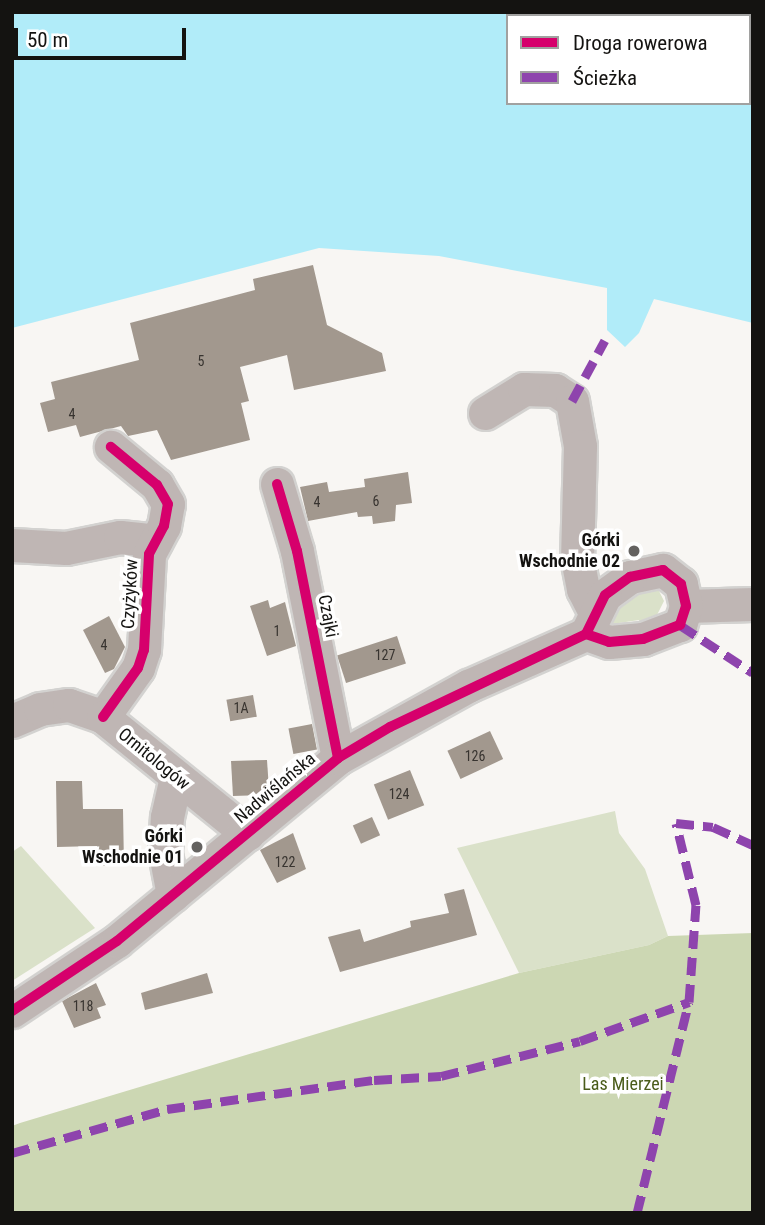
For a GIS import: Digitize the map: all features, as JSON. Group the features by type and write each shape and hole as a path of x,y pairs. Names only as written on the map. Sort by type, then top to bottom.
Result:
{"street":[{"path":"485,413 524,388 555,390 572,401 580,446 577,558 590,623 609,642 643,639 680,625 686,606 753,604"},
{"name":"Czyżyków","path":"103,717 138,668 144,650 145,578 167,516 164,494 111,447"},
{"name":"Czajki","path":"277,484 299,563 338,758"},
{"path":"12,545 66,548 120,537 156,541"},
{"name":"Nadwiślańska","path":"12,1010 117,941 338,758 590,623 605,595 630,577 663,570 681,584 686,606"},
{"name":"Ornitologów","path":"12,721 40,709 69,705 103,717 248,834"},
{"path":"173,895 165,853 167,817 176,777"}],"green space":[{"path":"657,587 664,601 655,619 641,626 639,620 619,623 619,629 610,627 607,613 631,593"},
{"path":"615,811 619,833 645,869 668,936 649,945 519,973 457,848"},
{"path":"21,846 95,928 12,981 12,852"},
{"name":"Las Mierzei","path":"753,933 753,1213 12,1213 12,1126 519,973 649,945 668,936"}],"water":[{"path":"12,12 753,12 753,323 654,299 639,333 625,347 607,330 607,288 439,256 319,248 12,328"}],"building":[{"path":"313,265 327,325 382,353 386,371 294,390 287,355 240,367 249,401 241,403 250,440 171,460 157,430 128,436 121,426 80,437 76,425 48,432 40,403 55,399 51,382 139,360 130,323 255,290 253,279"},
{"path":"408,472 412,503 396,505 395,521 373,524 372,516 358,517 357,512 308,521 300,487 327,482 329,492 365,487 364,479"},
{"path":"268,600 270,608 285,602 296,646 267,656 250,606"},
{"path":"109,616 125,647 114,669 105,673 83,630"},
{"path":"397,636 406,664 346,683 337,655"},
{"path":"253,695 257,717 230,721 226,700"},
{"path":"312,724 317,750 293,754 288,729"},
{"path":"490,731 503,759 461,779 447,751"},
{"path":"267,760 269,790 263,795 233,796 231,761"},
{"path":"410,770 424,805 388,820 374,785"},
{"path":"56,781 82,781 83,809 123,809 124,866 97,866 97,846 57,847"},
{"path":"372,817 380,835 361,844 353,826"},
{"path":"293,833 306,869 277,883 260,850"},
{"path":"464,889 477,935 340,972 328,937 360,929 364,942 411,927 410,921 449,913 444,894"},
{"path":"207,973 213,993 145,1010 141,993"},
{"path":"96,983 106,1005 97,1008 101,1018 74,1028 62,1001"}],"marked path":[{"path":"572,401 605,340"},
{"path":"680,625 753,673"},
{"path":"637,1213 689,1002 696,905 676,823 713,827 753,845"},
{"path":"12,1153 167,1109 374,1080 441,1076 580,1041 689,1002"}],"cycle path":[{"path":"103,717 138,668 144,650 149,554 164,526 168,504 157,485 111,447"},
{"path":"277,484 297,551 338,758"},
{"path":"586,634 605,595 630,577 663,570 681,584 686,606 680,625"},
{"path":"12,1011 117,941 338,758 390,727 586,634 609,642 643,639 680,625"}],"place":[{"name":"Górki Wschodnie 02","path":"634,551"},
{"name":"Górki Wschodnie 01","path":"197,847"}]}
